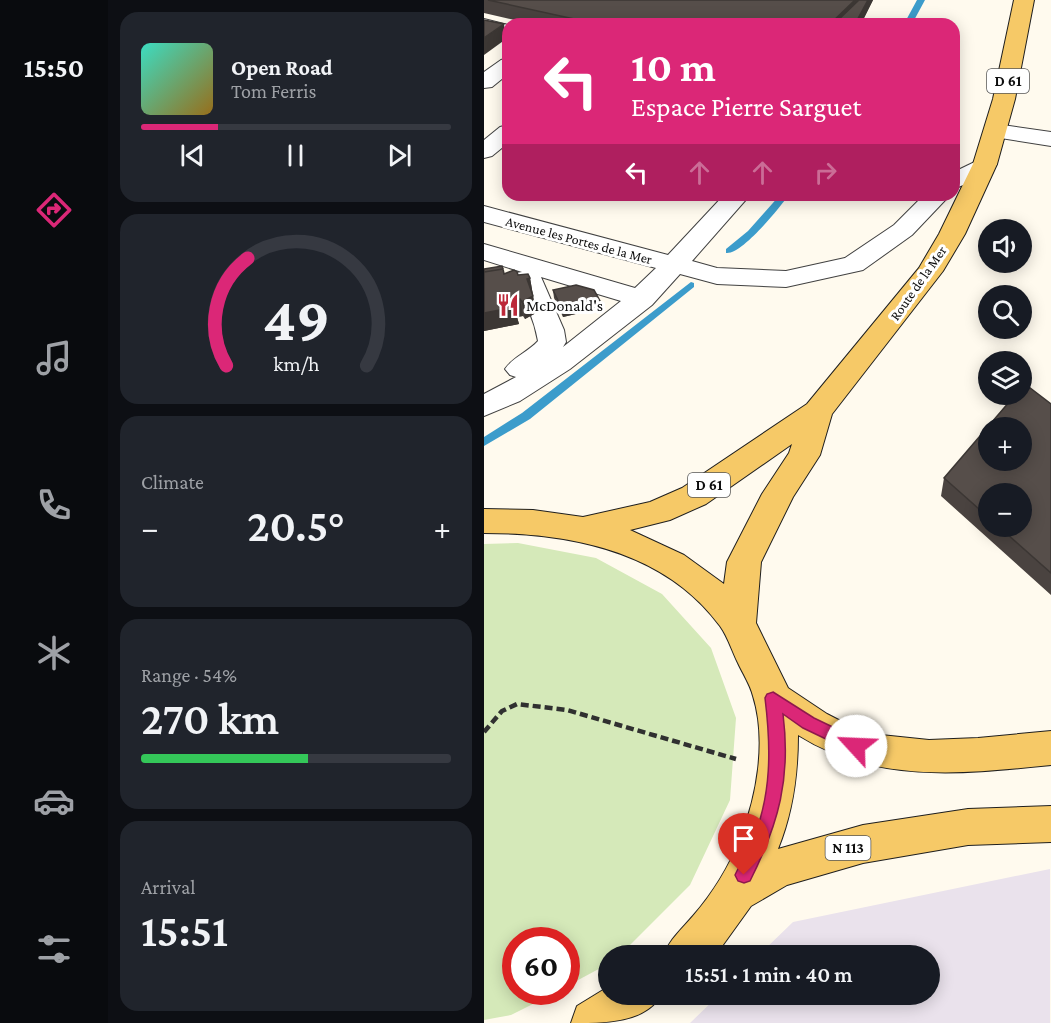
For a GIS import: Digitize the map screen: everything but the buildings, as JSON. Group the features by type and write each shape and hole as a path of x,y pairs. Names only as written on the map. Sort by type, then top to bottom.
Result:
{"main road":[{"name":"Route de la Mer","path":"587,528 658,512 694,496 818,411 853,370 930,271 952,234 985,164 996,132 1024,0"},
{"name":"Route de la Mer","path":"738,624 744,562 778,494 804,455 818,411"},
{"path":"484,520 530,520 587,528 632,543 673,564 708,591 738,624 773,698 778,744 775,792 761,842 736,892 715,922 695,945"},
{"path":"773,698 808,723 856,746 901,755 946,757 1051,747"},
{"name":"N 113","path":"736,892 776,869 863,844 968,827 1051,824"}],"street":[{"path":"484,25 502,30"},
{"path":"484,82 502,68"},
{"path":"996,132 1051,139"},
{"path":"484,151 502,137"},
{"path":"960,178 985,164"},
{"name":"Avenue les Portes de la Mer","path":"674,265 733,201"},
{"name":"Avenue les Portes de la Mer","path":"484,214 717,276 786,279 853,264 903,230 932,201"},
{"path":"484,252 531,282 550,330 552,342 541,355 523,367 484,384"},
{"path":"484,406 506,396 581,347 642,298 674,265"},
{"path":"523,276 642,298"}],"path":[{"path":"484,732 502,711 517,704 567,710 735,759 776,774"}],"shaded area":[{"path":"1050,869 1050,1023 690,1023 709,1005 940,1005 940,945 769,945 793,922"}],"green space":[{"path":"518,543 596,558 662,594 711,648 736,718 730,800 690,885 630,945 598,945 598,969 580,979 580,927 502,927 502,1005 531,1005 511,1015 484,1020 484,544"}],"waterway":[{"path":"911,18 921,0"},
{"path":"729,251 751,233 780,201"},
{"path":"484,442 526,416 691,285"}],"place":[{"name":"McDonald's","path":"508,305"}],"route":[{"path":"744,875 761,842 775,792 778,744 773,698 808,723 856,746"}]}
